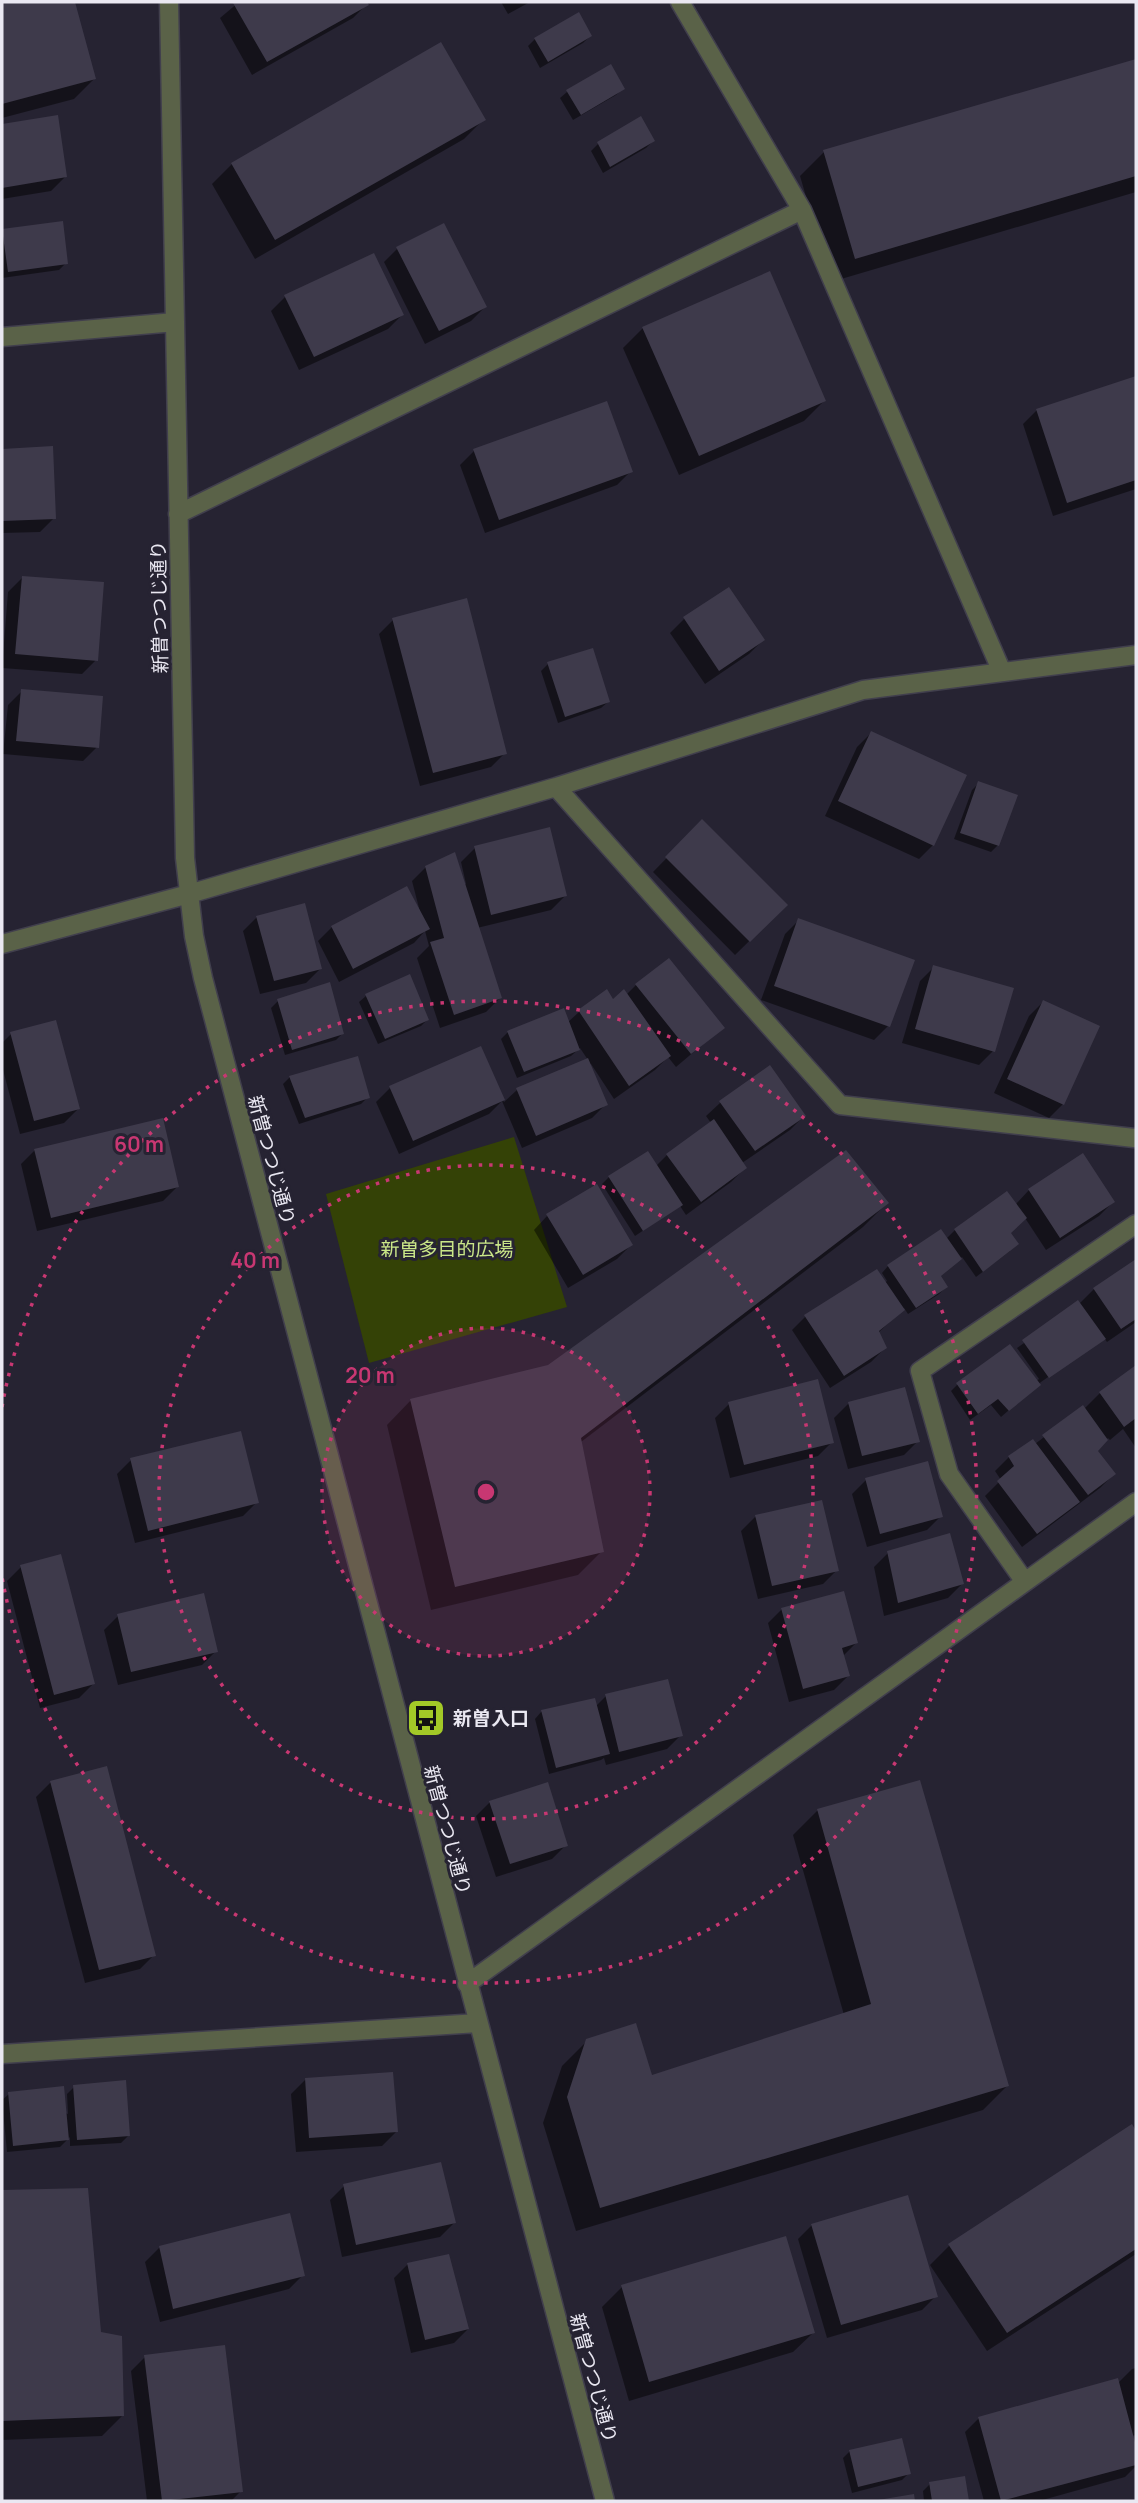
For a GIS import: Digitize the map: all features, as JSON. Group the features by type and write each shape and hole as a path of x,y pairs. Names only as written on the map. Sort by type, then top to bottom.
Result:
{"street":[{"name":"新曽つつじ通り","path":"169,2 185,858 202,978 605,2501"},
{"path":"680,2 802,210 1002,673"},
{"path":"178,514 802,210"},
{"path":"2,337 175,323"},
{"path":"2,944 188,894 556,787 863,690 1136,655"},
{"path":"556,787 840,1105 1135,1137"},
{"path":"1025,1582 949,1474 920,1371 1136,1224"},
{"path":"467,1984 1136,1503"},
{"path":"2,2054 478,2024"}],"green space":[{"name":"新曽多目的広場","path":"514,1137 567,1307 369,1363 326,1194"}],"building":[{"path":"2,2 75,2 96,79 2,104"},
{"path":"367,2 369,5 267,62 233,3"},
{"path":"579,12 592,36 548,62 534,38"},
{"path":"441,42 486,120 275,240 231,163"},
{"path":"1136,59 1136,176 855,259 823,150"},
{"path":"611,64 625,89 581,115 566,90"},
{"path":"58,115 67,177 2,188 2,124"},
{"path":"641,116 655,141 610,167 597,142"},
{"path":"63,221 68,264 8,272 2,229"},
{"path":"444,223 487,307 439,331 396,247"},
{"path":"374,253 404,315 314,357 284,295"},
{"path":"770,271 826,401 699,456 642,327"},
{"path":"1136,376 1136,480 1067,503 1036,409"},
{"path":"607,401 633,472 499,520 473,449"},
{"path":"53,446 56,519 2,521 2,449"},
{"path":"22,576 104,582 98,661 15,654"},
{"path":"729,587 765,640 719,671 683,617"},
{"path":"467,598 507,754 433,773 392,618"},
{"path":"593,648 610,702 565,717 547,662"},
{"path":"21,689 103,696 99,748 16,741"},
{"path":"871,731 967,775 934,846 838,801"},
{"path":"978,781 1018,795 999,846 960,833"},
{"path":"702,819 788,905 750,942 665,857"},
{"path":"550,827 567,896 491,915 474,846"},
{"path":"455,852 502,998 454,1015 430,942 444,938 425,866"},
{"path":"407,886 430,929 353,969 331,926"},
{"path":"305,903 322,969 274,981 256,916"},
{"path":"798,918 915,960 890,1027 774,986"},
{"path":"669,958 725,1028 691,1054 635,984"},
{"path":"933,965 1014,988 995,1052 915,1029"},
{"path":"410,974 429,1020 385,1039 365,994"},
{"path":"330,982 344,1034 292,1050 277,999"},
{"path":"607,989 613,999 624,989 671,1056 629,1086 578,1010"},
{"path":"1043,1000 1100,1026 1064,1105 1007,1079"},
{"path":"564,1008 580,1050 524,1072 507,1031"},
{"path":"56,1020 80,1109 34,1121 10,1032"},
{"path":"481,1046 505,1100 413,1141 389,1086"},
{"path":"358,1056 370,1098 305,1118 289,1076"},
{"path":"588,1058 608,1105 536,1136 516,1088"},
{"path":"770,1065 806,1116 755,1151 719,1101"},
{"path":"163,1118 179,1187 51,1218 34,1149"},
{"path":"714,1119 747,1168 701,1202 666,1154"},
{"path":"846,1150 889,1203 581,1438 604,1552 455,1587 410,1399 548,1365"},
{"path":"648,1151 683,1205 643,1231 608,1176"},
{"path":"1083,1153 1115,1202 1060,1238 1028,1189"},
{"path":"597,1184 633,1245 583,1275 546,1214"},
{"path":"1007,1191 1027,1218 1011,1233 1019,1244 983,1272 954,1229"},
{"path":"941,1229 962,1259 941,1276 948,1287 916,1308 887,1265"},
{"path":"1136,1259 1136,1319 1121,1329 1093,1288"},
{"path":"877,1269 905,1310 879,1331 887,1348 844,1376 804,1315"},
{"path":"1078,1300 1106,1339 1049,1378 1022,1340"},
{"path":"1010,1344 1041,1385 1009,1411 998,1399 978,1414 956,1383"},
{"path":"1136,1365 1136,1418 1124,1427 1099,1392"},
{"path":"818,1379 834,1443 744,1465 728,1402"},
{"path":"905,1387 920,1442 862,1456 848,1402"},
{"path":"1083,1405 1108,1440 1098,1451 1116,1474 1088,1495 1042,1435"},
{"path":"241,1431 259,1503 148,1531 130,1458"},
{"path":"1033,1439 1080,1502 1037,1534 997,1481 1014,1466 1008,1456"},
{"path":"928,1461 943,1517 880,1534 865,1478"},
{"path":"822,1500 839,1571 772,1586 755,1515"},
{"path":"950,1533 964,1584 898,1603 887,1551"},
{"path":"61,1554 95,1684 54,1695 20,1565"},
{"path":"844,1591 858,1643 842,1648 850,1676 803,1689 781,1608"},
{"path":"204,1593 218,1652 131,1672 117,1614"},
{"path":"668,1679 683,1736 619,1752 605,1694"},
{"path":"595,1698 610,1754 556,1768 541,1710"},
{"path":"107,1766 156,1956 99,1970 50,1781"},
{"path":"920,1780 1009,2086 600,2208 567,2097 586,2039 636,2023 652,2075 871,2004 817,1809"},
{"path":"548,1782 568,1846 510,1864 489,1801"},
{"path":"393,2072 398,2132 309,2138 305,2078"},
{"path":"126,2080 130,2136 77,2140 73,2085"},
{"path":"64,2086 69,2140 13,2146 8,2092"},
{"path":"1132,2124 1136,2131 1136,2249 1007,2333 948,2244"},
{"path":"441,2162 456,2223 356,2245 343,2184"},
{"path":"88,2188 101,2332 122,2336 124,2416 2,2421 2,2190"},
{"path":"908,2195 938,2297 841,2325 811,2224"},
{"path":"290,2213 305,2276 173,2309 159,2246"},
{"path":"786,2236 815,2333 649,2382 621,2285"},
{"path":"449,2254 469,2329 425,2340 407,2263"},
{"path":"225,2345 243,2492 162,2501 144,2355"},
{"path":"1118,2378 1136,2446 1136,2465 1001,2501 978,2417"},
{"path":"902,2438 911,2474 858,2487 849,2450"},
{"path":"965,2476 969,2501 932,2501 929,2482"},
{"path":"914,2494 915,2501 878,2501 878,2500"}],"place":[{"name":"新曽入口","path":"426,1718"}]}
